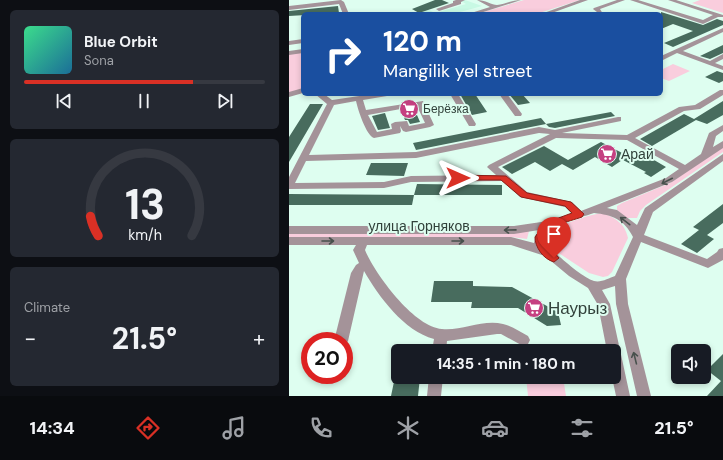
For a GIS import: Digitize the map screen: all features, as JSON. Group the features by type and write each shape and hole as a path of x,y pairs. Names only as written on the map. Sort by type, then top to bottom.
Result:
{"street":[{"path":"439,9 459,3 455,2 462,0"},
{"path":"480,0 496,6"},
{"path":"477,12 518,0"},
{"path":"550,12 585,0"},
{"path":"600,12 596,9 622,0"},
{"path":"633,0 703,22 721,15"},
{"path":"671,0 721,15"},
{"path":"289,8 341,2 345,12"},
{"path":"663,57 723,30"},
{"path":"289,43 301,41"},
{"path":"289,53 301,51"},
{"path":"677,51 723,68"},
{"path":"710,63 723,56"},
{"path":"289,95 301,91"},
{"path":"629,138 682,109 697,107 723,92"},
{"path":"322,96 331,103 376,96"},
{"path":"348,101 362,96"},
{"path":"455,96 472,124"},
{"path":"504,96 518,114"},
{"path":"359,99 363,113 374,135 397,131 395,124 404,123 406,129 430,125 420,103 363,113"},
{"path":"331,103 289,186 384,185 411,178 503,178"},
{"path":"579,214 568,204 524,195 503,178 493,167 553,134 618,120"},
{"path":"705,157 712,135 723,127"},
{"path":"303,158 416,155 539,130 553,134 629,138 686,169"},
{"path":"612,344 604,304 592,285 547,254 540,244 540,237 549,225 664,183 723,144"},
{"path":"644,396 622,304 620,279 649,210 721,160"},
{"path":"593,210 613,212 633,227 638,237 708,264 723,254 723,252"},
{"name":"улица Горняков","path":"289,230 514,230 549,225"},
{"name":"улица Горняков","path":"289,241 511,241 528,244 547,254"},
{"path":"363,241 359,250 365,265 409,319 427,332 441,336 501,328 523,340"},
{"path":"343,332 357,273 360,268 365,265"},
{"path":"592,285 608,284 620,279"},
{"path":"440,344 441,336"},
{"path":"433,396 435,384"},
{"path":"621,384 623,396"}],"shaded area":[{"path":"465,0 482,6 460,12 438,12 466,4 461,1"},
{"path":"524,0 580,0 542,12 484,12"},
{"path":"700,0 723,0 723,13 692,3"},
{"path":"429,10 433,12 422,12"},
{"path":"301,52 301,90 289,94 289,54"},
{"path":"673,64 690,71 669,81 663,79 663,69"},
{"path":"723,147 723,152 646,205 640,211 637,218 626,218 617,210 617,206 622,203 670,183"},
{"path":"602,213 611,216 618,221 627,233 628,238 612,272 608,276 603,277 589,273 551,248 547,239 550,234 562,226 588,216"},
{"path":"529,231 527,239 511,237 289,238 289,234"},
{"path":"527,384 564,384 566,396 528,396"}],"building":[{"path":"435,0 442,0 449,3 422,12 417,12 412,9"},
{"path":"338,6 339,12 301,12 301,15 289,16 289,11"},
{"path":"663,13 703,25 717,19 723,21 723,25 673,47 664,43 693,31 673,24 663,28"},
{"path":"723,45 723,53 710,59 700,56"},
{"path":"717,71 723,73 723,81 719,83 705,77"},
{"path":"461,96 476,96 487,112 472,115"},
{"path":"511,96 524,96 530,103 518,105"},
{"path":"723,101 723,115 707,124 696,120 652,146 640,139 684,114 694,119"},
{"path":"310,104 323,104 289,162 289,137"},
{"path":"414,108 420,122 410,124 408,120 405,120 401,110"},
{"path":"611,112 615,116 555,128 549,127 546,124"},
{"path":"385,113 390,128 378,130 372,116"},
{"path":"541,118 546,124 416,150 413,143"},
{"path":"601,142 628,156 612,167 595,157 573,170 562,164 550,171 535,162 512,174 502,167 544,146 568,160"},
{"path":"637,151 666,167 651,177 644,173 646,172 623,160"},
{"path":"371,163 408,163 404,176 366,175"},
{"path":"417,184 502,185 502,195 414,195"},
{"path":"289,194 414,195 412,205 289,205"},
{"path":"723,204 723,223 707,235 714,239 697,253 681,244 699,230 693,227"},
{"path":"434,281 473,281 473,286 512,287 558,312 561,325 547,326 518,308 471,308 472,302 431,302"},
{"path":"723,354 723,396 707,396 721,381 711,373 711,366"},
{"path":"394,384 419,384 418,396 391,396"}],"place":[{"name":"Берёзка","path":"409,109"},
{"name":"Арай","path":"607,154"},
{"name":"Наурыз","path":"534,308"}],"route":[{"path":"458,178 503,178 524,195 551,202 568,204 579,214 549,225 540,237 540,244 547,254 554,258"}]}
